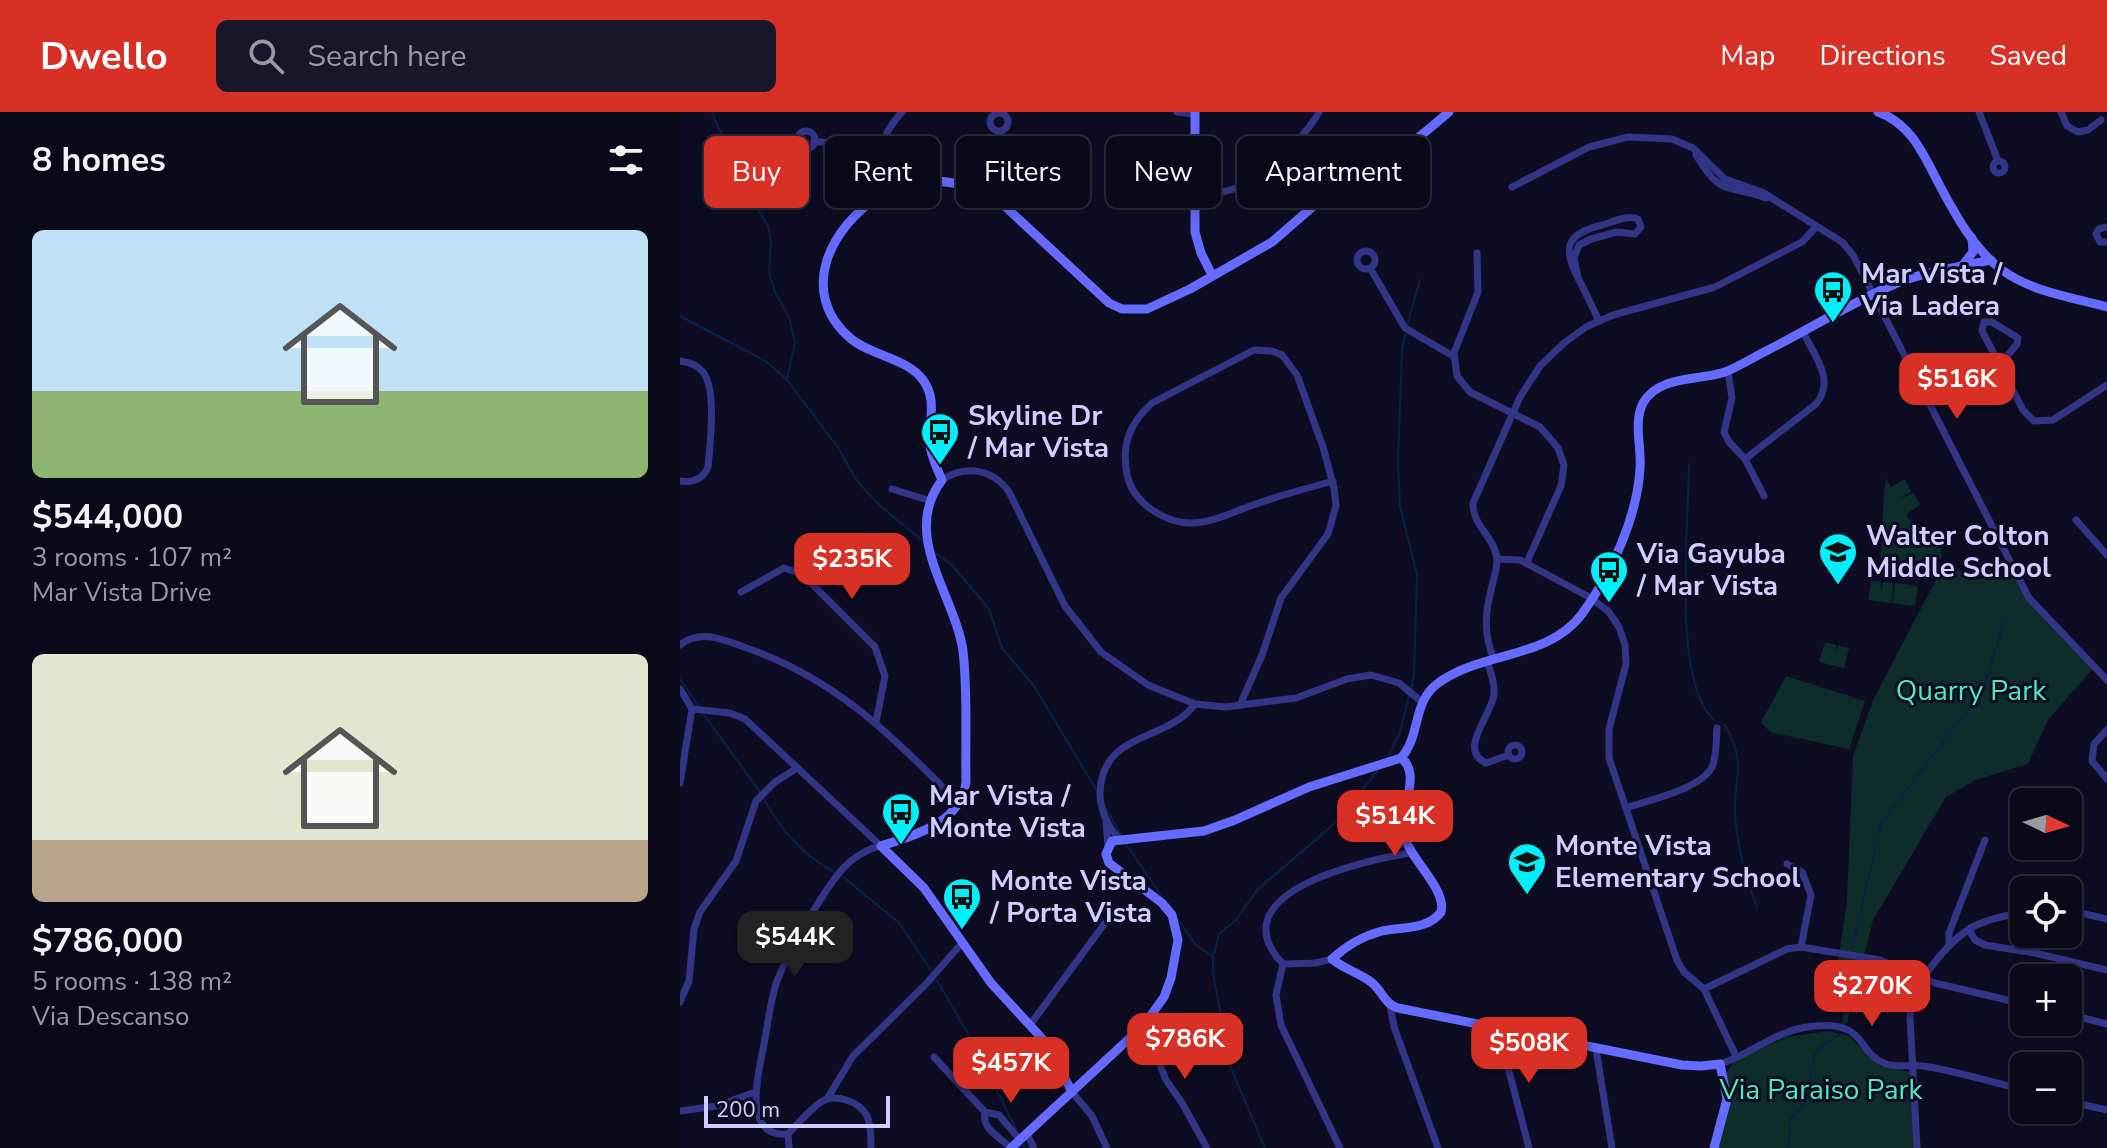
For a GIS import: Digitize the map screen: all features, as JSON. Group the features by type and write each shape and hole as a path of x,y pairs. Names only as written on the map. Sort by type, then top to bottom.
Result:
{"street":[{"path":"884,136 902,112"},
{"path":"1177,112 1195,113 1195,136"},
{"path":"1221,192 1248,182 1303,134 1319,112"},
{"path":"940,181 975,188 996,198 1101,297 1122,309 1137,311 1161,305 1272,242 1325,196 1383,176 1418,138 1449,112"},
{"path":"1878,112 1896,121 1918,143 1972,238 1991,260 2042,290 2107,307"},
{"path":"1979,112 1998,161"},
{"path":"2061,112 2067,126 2075,131 2086,131 2101,120"},
{"path":"1512,187 1571,154 1621,138 1662,137 1690,147 1725,179 1758,190 1850,250 2029,598 2107,680"},
{"path":"814,141 825,142"},
{"path":"860,208 832,243 825,271 825,293 835,320 851,339 911,369 924,381 932,402 930,448 942,480"},
{"path":"1196,208 1197,242 1212,275"},
{"path":"1578,277 1574,258 1579,245 1617,232 1635,234 1641,227 1638,219 1630,216 1593,228 1577,236 1570,244 1568,256 1571,268 1599,321"},
{"path":"1509,755 1486,763 1478,759 1474,752 1474,742 1494,696 1485,621 1497,559 1490,540 1475,518 1473,508 1477,491 1513,413 1540,366 1576,333 1599,321 1715,287 1802,242 1816,227"},
{"path":"2107,227 2099,229 2096,237 2100,242 2107,242"},
{"path":"1962,266 1973,252 1972,238"},
{"path":"1477,253 1478,292 1453,356 1457,376 1464,388 1534,423 1558,448 1564,465 1561,486 1527,562"},
{"path":"1283,964 1332,959 1358,940 1380,932 1424,924 1438,917 1443,907 1442,898 1411,853 1402,825 1422,702 1431,690 1446,679 1559,635 1579,617 1626,532 1635,507 1641,466 1639,414 1651,393 1667,383 1728,371 1873,295 1914,277 1991,260"},
{"path":"1962,266 2002,269"},
{"path":"1370,268 1401,324 1414,335 1453,356"},
{"path":"2000,365 2017,344 2018,338 1992,322 1984,322 1982,331 2023,410 2034,421 2053,420 2107,385"},
{"path":"1745,459 1816,404 1823,395 1826,384 1823,372 1803,332"},
{"path":"1240,705 1262,655 1281,598 1320,547 1331,527 1336,506 1333,481 1308,400 1286,359 1272,351 1248,351 1152,403 1141,414 1126,441 1128,478 1133,489 1154,512 1182,522 1218,518 1333,481"},
{"path":"680,361 695,365 702,371 710,391 711,406 709,457 705,473 697,480 680,481"},
{"path":"1728,371 1732,398 1724,432 1745,459 1764,496"},
{"path":"962,943 925,985 860,1048 827,1099 788,1134 777,1134 764,1125 755,1092 772,1000 781,973 841,871 866,851 924,830 949,815 960,804 966,782 963,656 955,618 927,546 931,501 942,480 950,475 970,470 987,473 1001,481 1065,606 1090,640 1125,671 1148,685 1195,704 1240,705 1296,698 1347,679 1371,675 1399,683 1422,702"},
{"path":"892,489 931,501"},
{"path":"2076,520 2107,555"},
{"path":"1497,559 1512,558 1527,562 1591,598 1613,617 1625,645 1625,671 1608,743 1613,771 1680,965 1704,989 1736,1056"},
{"path":"741,592 784,568 802,574 871,641 880,656 885,676 884,695 876,722"},
{"path":"680,645 692,638 709,636 767,655 806,673 876,722 960,804"},
{"path":"680,689 692,709 680,783"},
{"path":"934,1057 985,1112 986,1124 1011,1148 1144,1025 1164,997 1175,968 1176,922 1162,903 1112,867 1107,859 1106,819 1100,799 1102,774 1105,766 1132,741 1179,720 1195,704"},
{"path":"692,709 738,715 752,724 924,888 1000,995 1054,1052 1072,1092 1092,1116 1107,1148"},
{"path":"1626,808 1705,777 1714,758 1717,728"},
{"path":"2107,730 2094,744 2092,761 2107,779"},
{"path":"1108,847 1119,838 1169,837 1204,831 1320,783 1401,758 1414,739"},
{"path":"1401,758 1408,765 1410,774"},
{"path":"680,1002 689,981 694,929 700,912 736,861 756,801 775,782 797,768"},
{"path":"1106,819 1119,838"},
{"path":"1949,946 1949,933 1985,840"},
{"path":"1283,964 1270,948 1265,932 1269,913 1279,902 1335,870 1411,853"},
{"path":"1787,864 1802,872 1811,895 1801,947"},
{"path":"2082,913 2107,919"},
{"path":"1917,1148 1913,997 1949,946 1969,930 2010,916"},
{"path":"1030,1025 1105,923"},
{"path":"1969,930 1975,940 1985,945 2107,970"},
{"path":"1704,989 1793,947 1801,947 1880,960 1935,983 2010,1001"},
{"path":"1332,959 1371,981 1390,1005 1394,1027 1438,1148"},
{"path":"1283,964 1276,995 1281,1025 1340,1148"},
{"path":"1390,1005 1690,1066 1720,1064 1784,1033 1826,1025 1856,1034 1886,1064 1913,1065 2010,1087"},
{"path":"2082,1018 2107,1024"},
{"path":"1144,1025 1166,1080 1207,1148"},
{"path":"1498,1029 1529,1148"},
{"path":"1596,1049 1612,1148"},
{"path":"1714,1148 1727,1099 1720,1064"},
{"path":"680,1111 717,1106 755,1092"},
{"path":"827,1099 842,1099 863,1110 869,1123 871,1148"},
{"path":"2082,1104 2107,1110"},
{"path":"985,1112 996,1113 1034,1148"},
{"path":"996,1135 1005,1133 1007,1125"},
{"path":"788,1134 789,1148"}],"green space":[{"path":"1886,478 1891,487 1905,479 1911,492 1898,500 1913,493 1920,505 1906,514 1920,529 1939,538 1942,558 1911,568 1884,566 1880,562"},
{"name":"Quarry Park","path":"2011,560 2029,598 2095,666 2048,720 2028,764 1975,780 1946,797 1873,920 1847,1023 1842,1023 1846,985 1835,983 1847,900 1853,756 1874,698 1945,563 1979,580"},
{"path":"1871,581 1881,582 1881,591 1883,582 1894,583 1891,603 1868,600"},
{"path":"1895,583 1918,586 1915,606 1892,603"},
{"path":"1825,642 1836,645 1835,653 1838,645 1849,648 1844,668 1819,662"},
{"path":"1786,676 1865,701 1849,749 1770,732 1761,722"},
{"name":"Via Paraiso Park","path":"1828,1031 1849,1036 1880,1066 1909,1072 1915,1148 1717,1148 1731,1102 1726,1074 1733,1062 1787,1037"}],"waterway":[{"path":"712,112 719,129 742,163 755,204 768,225 771,242 769,273 775,292 789,317 795,343 787,379"},
{"path":"1407,325 1420,280"},
{"path":"680,316 767,362 787,380 839,449 857,481 878,504 924,542"},
{"path":"1406,331 1402,349 1398,462 1400,507 1417,574 1411,689"},
{"path":"1689,464 1685,599 1687,637 1692,672 1701,700 1714,720"},
{"path":"934,552 952,565 989,609 1002,648 1034,686 1097,791"},
{"path":"1852,949 1881,823 1983,690 2006,616"},
{"path":"680,679 699,707"},
{"path":"1388,757 1400,732 1409,696"},
{"path":"703,713 760,792"},
{"path":"1725,725 1738,761 1735,803 1738,840 1757,907"},
{"path":"1265,1148 1230,1066 1213,973 1213,957 1219,934 1236,920 1257,890 1334,824 1379,769"},
{"path":"763,798 793,841 835,872"},
{"path":"1106,808 1120,834"},
{"path":"1125,843 1195,944 1213,957"},
{"path":"841,875 899,923 932,972"},
{"path":"1843,1023 1851,981 1849,964"},
{"path":"937,980 1017,1131"},
{"path":"1788,1148 1790,1120 1805,1103 1814,1055 1819,1048 1841,1034"},
{"path":"1022,1141 1025,1148"}],"place":[{"name":"Mar Vista / Via Ladera","path":"1833,324"},
{"name":"Skyline Dr / Mar Vista","path":"940,466"},
{"name":"Walter Colton Middle School","path":"1838,586"},
{"name":"Via Gayuba / Mar Vista","path":"1609,604"},
{"name":"Mar Vista / Monte Vista","path":"901,846"},
{"name":"Monte Vista Elementary School","path":"1527,896"},
{"name":"Monte Vista / Porta Vista","path":"962,931"}]}
